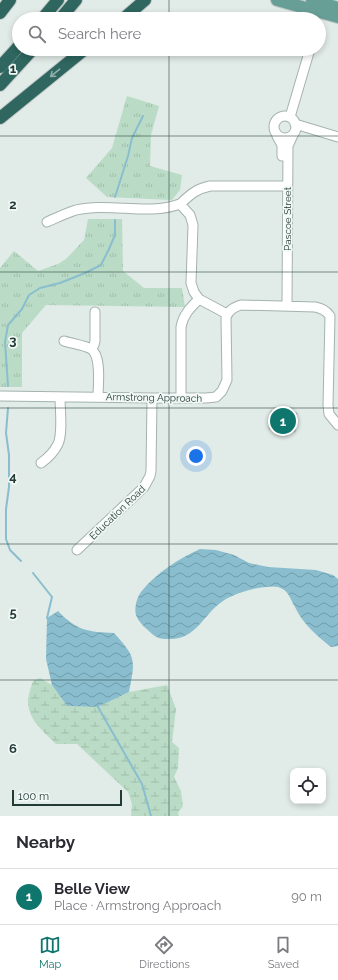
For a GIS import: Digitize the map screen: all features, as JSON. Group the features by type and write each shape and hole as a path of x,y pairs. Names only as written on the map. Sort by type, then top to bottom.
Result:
{"highway":[{"path":"0,13 10,0"},
{"path":"48,12 58,0"},
{"path":"66,12 76,0"},
{"path":"131,12 145,0"},
{"path":"0,67 12,54"},
{"path":"0,85 27,56"},
{"path":"0,118 76,56"}],"main road":[{"path":"277,0 317,11 338,8"},
{"path":"326,13 338,16"}],"street":[{"path":"305,56 291,119 296,128 293,135 286,138 277,136 274,131 274,123 278,118 291,119 338,137"},
{"path":"291,119 308,56"},
{"name":"Pascoe Street","path":"285,186 288,146 293,135"},
{"name":"Pascoe Street","path":"277,136 282,145 285,186 285,305"},
{"path":"47,222 76,210 99,208 166,208 180,204 191,193 200,188 210,186 285,186"},
{"path":"180,204 190,215 193,225 191,283 194,292 199,299 227,314 235,307 241,305 285,305 315,307 323,309 330,316 328,404 330,414 338,425"},
{"path":"180,398 181,327 183,319 189,309 199,299"},
{"path":"91,349 95,341 95,312"},
{"name":"Armstrong Approach","path":"0,396 152,398 216,397 222,391 226,380 227,314"},
{"path":"64,341 91,349 95,353 98,362 98,397"},
{"path":"41,463 52,454 58,444 60,434 60,397"},
{"name":"Education Road","path":"77,550 144,487 148,480 152,466 152,398"}],"green space":[{"path":"127,96 159,106 151,135 150,166 182,175 180,190 172,200 107,197 86,178 112,148"},
{"path":"88,219 122,219 123,271 144,288 182,288 185,307 46,305 22,333 22,387 0,387 0,268 14,251 38,271 58,264 66,259 84,240"},
{"path":"40,678 52,685 67,706 98,707 129,692 167,685 176,709 172,742 179,748 178,768 174,777 181,791 183,806 178,813 179,816 131,816 132,804 128,792 77,744 56,744 33,719 28,706 29,692 33,681"}],"water":[{"path":"200,549 216,550 234,555 249,563 268,567 316,570 333,575 338,579 338,646 331,647 316,634 302,619 285,590 272,586 242,592 228,598 216,607 193,631 186,635 178,638 165,639 153,635 137,618 135,612 137,600 140,594 153,579 168,567"},
{"path":"58,611 71,623 84,629 97,632 114,633 127,648 132,660 133,666 129,692 98,707 67,706 52,685 46,659 47,618"}],"building":[{"path":"271,411 297,413 295,432 269,429"}],"waterway":[{"path":"115,197 132,138 143,116"},
{"path":"8,386 5,342 8,325 22,309 29,295 40,288 60,283 101,265 115,235 115,220"},
{"path":"8,408 6,433 9,455 9,487 6,509 6,539 10,550 21,561"},
{"path":"33,573 52,597 47,618"},
{"path":"98,707 142,784 151,816"}],"place":[{"name":"Belle View","path":"283,421"}]}
